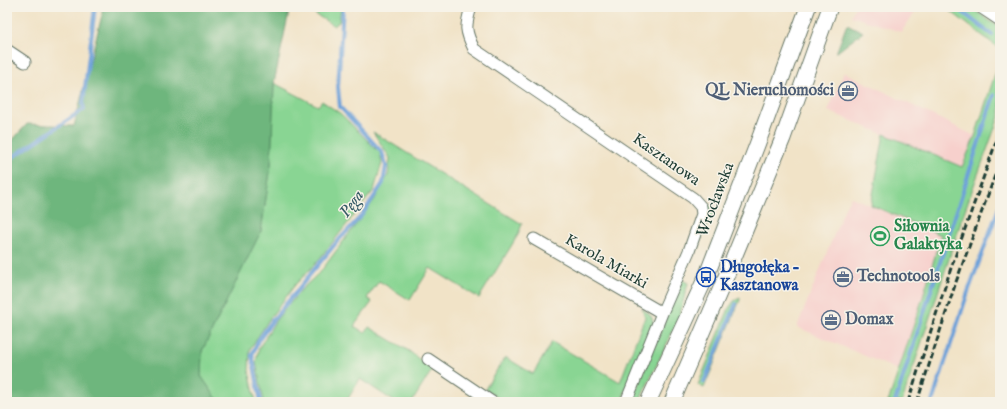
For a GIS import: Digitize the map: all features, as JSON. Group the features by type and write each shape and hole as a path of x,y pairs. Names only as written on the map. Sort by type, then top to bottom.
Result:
{"main road":[{"name":"Wrocławska","path":"648,402 706,277 808,7"},
{"path":"672,402 726,279 783,138 830,7"}],"street":[{"name":"Kasztanowa","path":"471,7 466,23 467,35 474,49 693,198 701,207 702,214 690,251 662,313 626,402"},
{"path":"982,7 1000,19"},
{"path":"7,50 25,62"},
{"name":"Karola Miarki","path":"534,239 662,313"},
{"path":"428,359 492,402"}],"shaded area":[{"path":"855,7 919,7 901,32 851,16"},
{"path":"844,72 975,136 962,167 828,111"},
{"path":"851,197 941,235 923,297 898,370 797,327 846,205"}],"green space":[{"path":"102,7 290,7 274,83 271,165 261,231 202,351 201,376 219,402 7,402 7,146 27,124 74,126 102,15"},
{"path":"304,7 341,7 339,22 334,26"},
{"path":"945,7 970,7 1000,28 1000,49"},
{"path":"847,24 863,32 836,53"},
{"path":"996,71 1000,72 1000,114 965,210 902,402 888,402 923,297 941,235 871,205 884,134 962,167 975,136"},
{"path":"274,83 318,106 322,101 341,114 380,153 382,163 374,190 317,262 295,285 270,318 250,349 249,371 256,402 219,402 201,376 202,351 261,231 271,165"},
{"path":"373,132 522,224 518,235 479,298 430,268 410,300 379,281 367,298 372,302 354,326 365,333 369,327 409,351 432,370 412,402 395,402 360,379 346,402 264,402 256,362 259,348 276,320 302,289 321,271 375,199 388,175 390,158"},
{"path":"698,197 716,210 699,242 707,214"},
{"path":"682,280 688,283 679,318 639,402 631,402"},
{"path":"740,298 704,388 698,385 729,308 734,301"},
{"path":"642,308 651,316 653,323 621,402 504,402 485,389 505,357 533,374 552,342 620,382 645,317"}],"waterway":[{"path":"7,161 84,109 83,104 95,7"},
{"name":"Pęga","path":"261,402 252,355 258,341 272,321 336,243 362,215 383,183 386,166 382,152 340,107 338,87 343,7"},
{"path":"956,7 992,35"},
{"path":"895,402 994,95"},
{"path":"932,402 968,292 1000,205"},
{"path":"704,382 736,304"}],"railway":[{"path":"908,402 951,268 1000,131"},
{"path":"917,402 956,282 1000,162"}],"place":[{"name":"QL Nieruchomości","path":"848,91"},
{"name":"Siłownia Galaktyka","path":"880,236"},
{"name":"Długołęka – Kasztanowa","path":"706,277"},
{"name":"Technotools","path":"843,277"},
{"name":"Domax","path":"831,320"}]}
